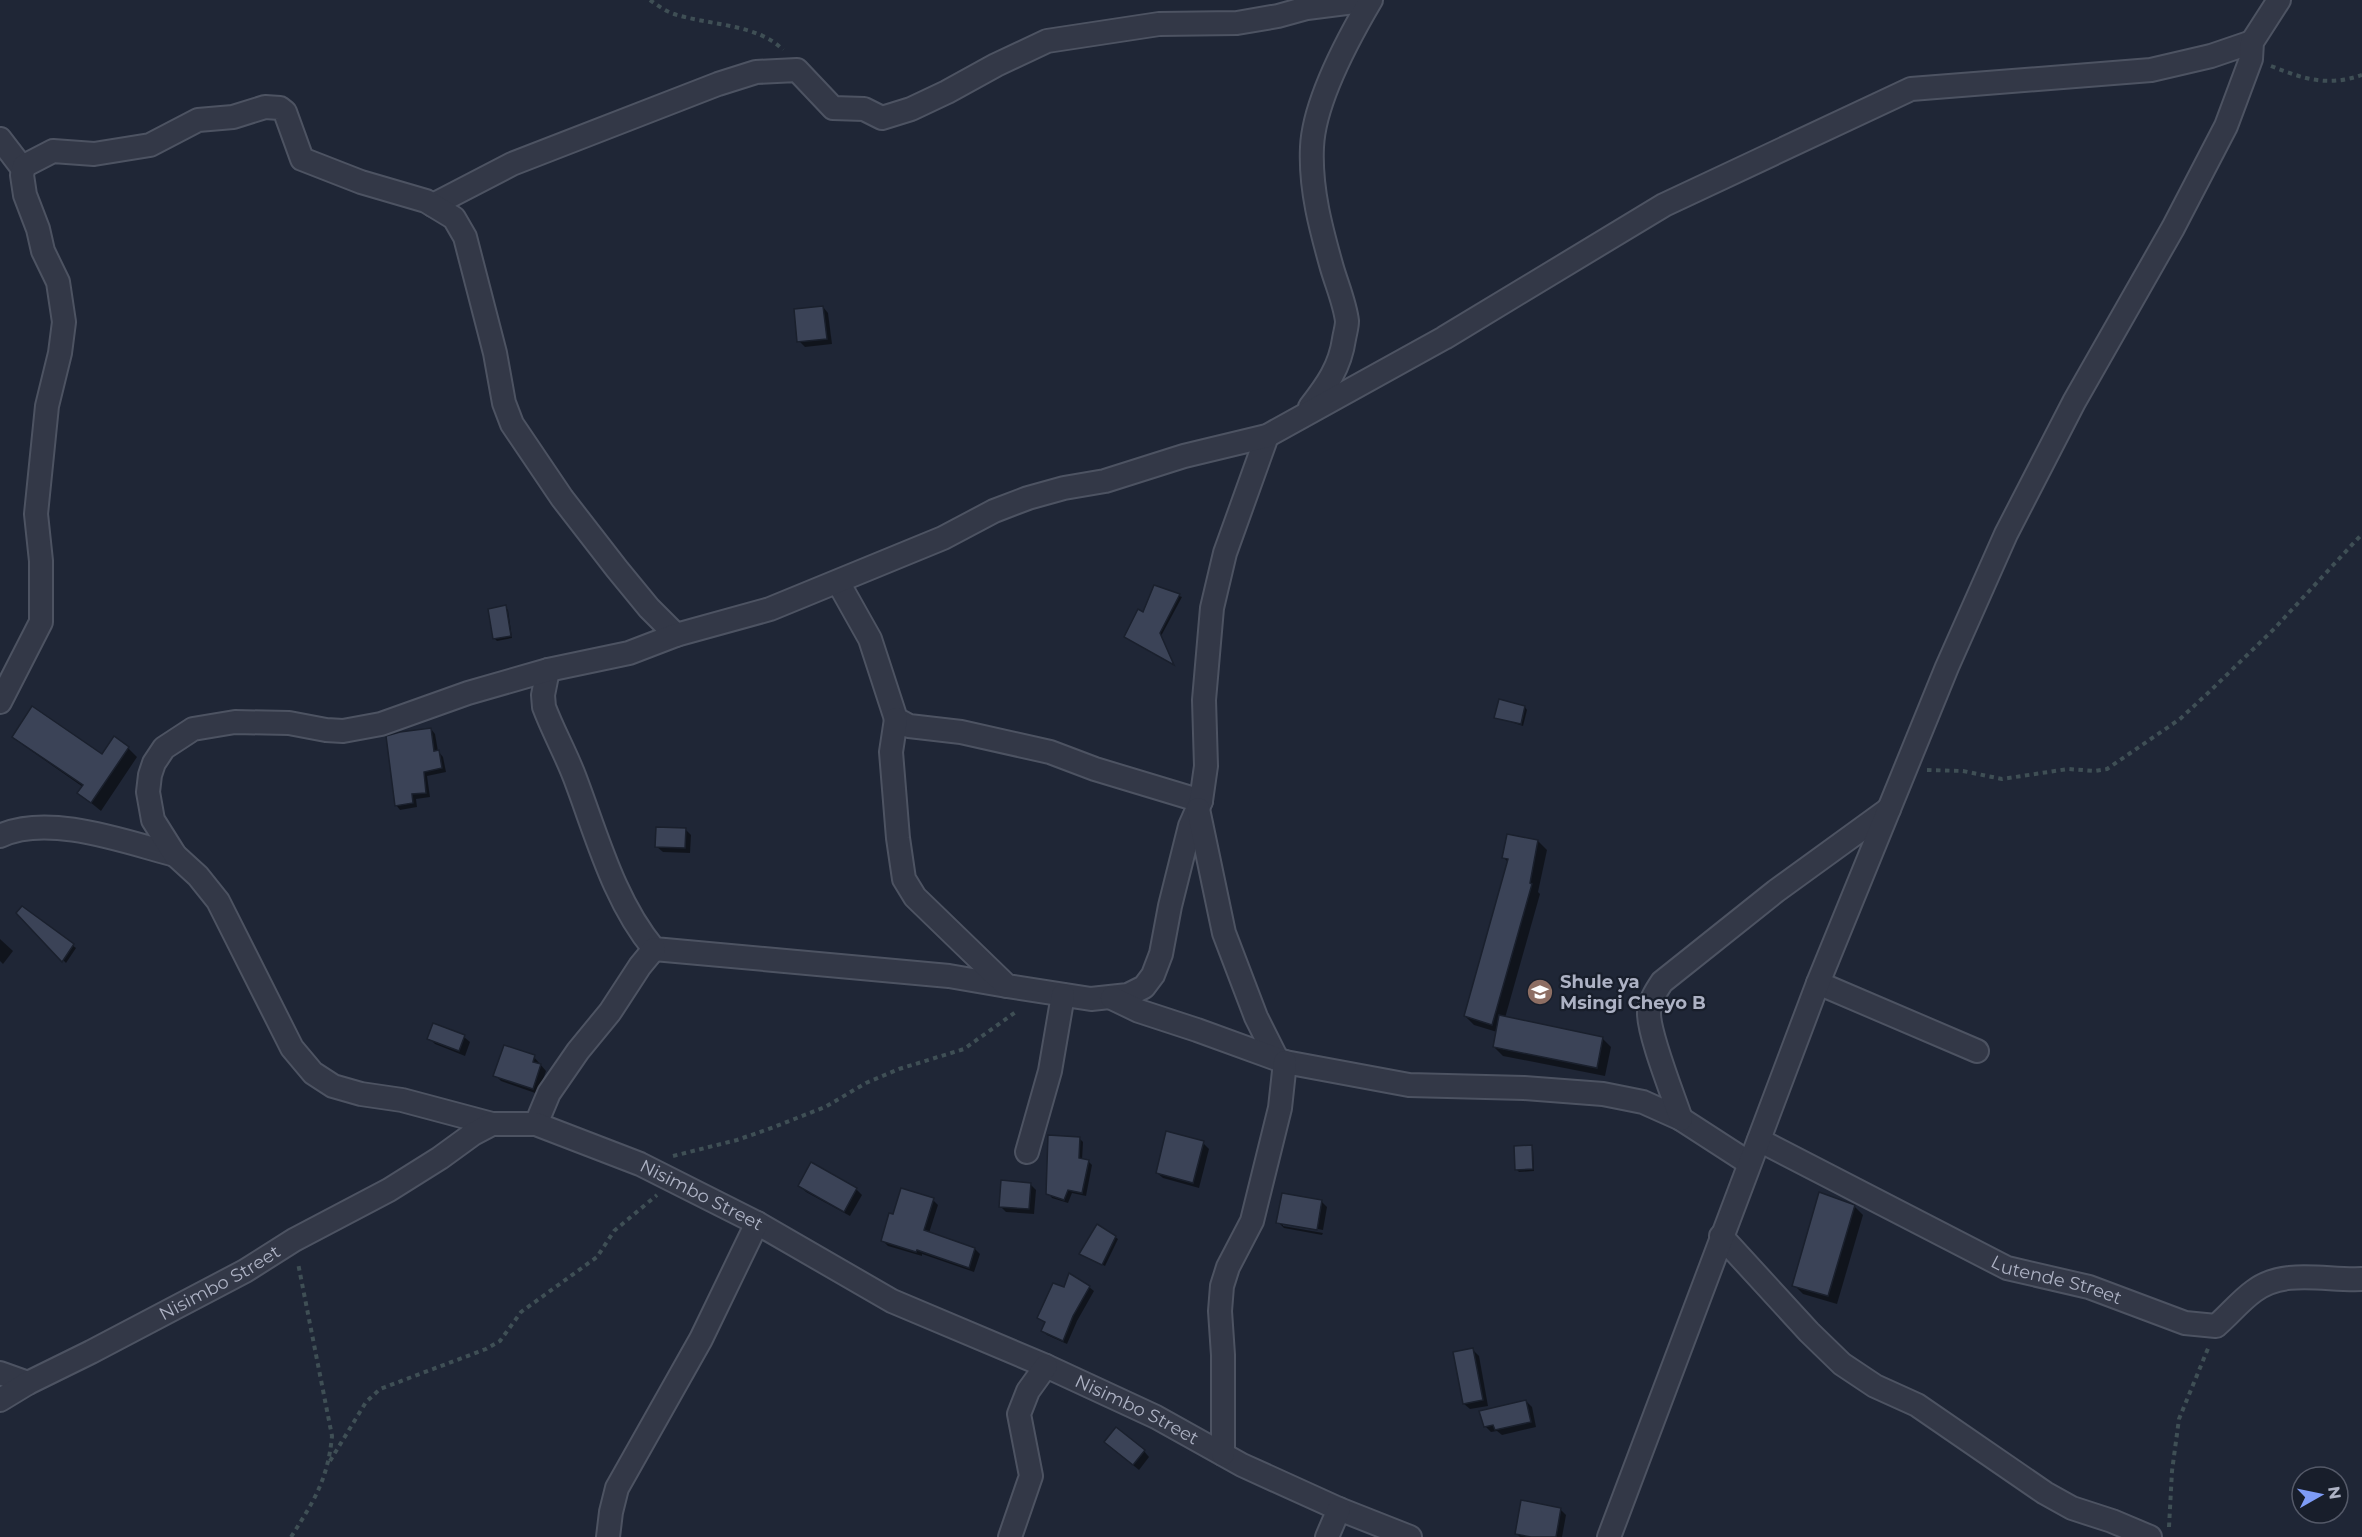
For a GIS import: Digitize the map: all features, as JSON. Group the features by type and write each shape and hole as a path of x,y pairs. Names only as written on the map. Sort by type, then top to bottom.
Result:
{"street":[{"path":"433,205 512,164 718,84 756,72 797,70 833,108 864,109 882,118 910,109 947,92 1047,41 1159,24 1237,23 1307,8 1371,0"},
{"path":"1304,414 1331,381 1341,357 1347,321 1317,209 1312,180 1312,146 1315,124 1324,95 1354,30 1371,0"},
{"path":"1609,1537 1818,983 1947,667 2006,534 2074,402 2173,228 2221,136 2251,50 2279,0"},
{"path":"492,1124 402,1100 361,1094 333,1086 313,1073 292,1048 218,901 198,876 175,855 153,820 148,792 150,775 154,763 164,748 193,729 236,722 289,723 326,730 357,730 381,724 468,693 548,670 629,653 676,635 770,609 943,538 994,511 1029,498 1267,436 1444,338 1664,205 1911,89 2151,70 2211,56 2251,50"},
{"path":"23,169 32,160 53,151 94,154 150,145 198,120 233,117 265,107 274,107 285,112 289,118 302,159 361,182 426,201 454,218 465,237 495,353 504,403 512,424 562,498 617,569 649,608 676,635"},
{"path":"0,139 23,169 25,195 38,229 43,251 58,282 64,322 60,353 47,406 36,514 41,561 41,622 0,702"},
{"path":"548,670 543,695 544,707 575,777 621,895 637,928 654,949 949,976 1091,999 1128,995 1144,987 1153,975 1161,954 1170,906 1190,826 1200,805 1206,766 1204,700 1212,608 1225,552 1267,436"},
{"path":"838,582 870,639 896,719 891,752 904,879 915,897 934,918 1007,986"},
{"path":"896,719 904,725 961,732 1050,752 1200,805"},
{"path":"1200,805 1224,933 1252,1007 1281,1061 1280,1108 1254,1212 1222,1286 1220,1311 1223,1355 1223,1454"},
{"path":"1681,1119 1655,1042 1649,1013 1653,996 1662,982 1776,891 1890,809"},
{"path":"0,836 11,831 30,828 56,829 90,833 175,855"},
{"path":"536,1124 549,1093 654,949"},
{"path":"1818,983 1977,1051"},
{"path":"1028,1152 1050,1071 1063,995"},
{"path":"1112,998 1139,1011 1281,1061 1409,1085 1524,1088 1603,1094 1643,1102 1681,1119 1749,1164"},
{"name":"Nisimbo Street","path":"0,1400 28,1383 246,1271 294,1240 389,1190 473,1134 492,1124 536,1124 640,1164 757,1223 848,1278 892,1301 1046,1366 1156,1417 1242,1465 1339,1509 1410,1537"},
{"name":"Lutende Street","path":"1759,1140 2007,1268 2089,1287 2185,1323 2216,1326"},
{"path":"609,1537 611,1512 617,1488 701,1339 757,1223"},
{"path":"1722,1236 1809,1332 1842,1364 1875,1386 1917,1405 2045,1493 2072,1508 2150,1537"},
{"path":"2216,1326 2254,1291 2274,1281 2294,1277 2362,1279"},
{"path":"1010,1537 1031,1476 1019,1414 1028,1391 1046,1366"},
{"path":"0,1373 28,1383"},
{"path":"1327,1537 1339,1509"}],"path":[{"path":"650,0 672,14 757,32 772,39 782,48 797,70"},
{"path":"2251,50 2307,80 2347,80 2362,75"},
{"path":"1906,770 1962,771 2002,779 2068,769 2095,771 2107,769 2180,719 2273,630 2362,534"},
{"path":"640,1164 737,1140 774,1127 825,1107 866,1083 899,1069 964,1049 1038,991"},
{"path":"291,1537 317,1496 330,1461 366,1402 380,1389 486,1349 500,1341 521,1312 597,1257 614,1231 674,1182"},
{"path":"294,1240 332,1436 330,1461"},
{"path":"2168,1537 2172,1471 2179,1419 2216,1326"}],"building":[{"path":"823,306 827,339 797,342 794,309"},
{"path":"1154,585 1180,594 1160,633 1174,665 1124,637 1138,609 1143,612"},
{"path":"506,605 511,636 493,639 488,609"},
{"path":"1499,699 1525,706 1521,724 1494,718"},
{"path":"32,706 102,754 114,736 129,747 91,803 77,793 83,785 12,737"},
{"path":"431,728 434,751 439,750 442,768 424,772 426,793 412,794 413,803 395,806 386,736"},
{"path":"656,827 686,828 685,848 655,847"},
{"path":"1507,834 1538,840 1530,883 1532,884 1492,1025 1464,1016 1508,859 1502,858"},
{"path":"22,906 74,944 62,962 16,913"},
{"path":"1499,1015 1603,1037 1597,1068 1493,1047"},
{"path":"433,1023 465,1035 459,1051 427,1039"},
{"path":"504,1045 535,1055 533,1062 541,1064 533,1089 493,1076"},
{"path":"1166,1131 1204,1141 1193,1183 1156,1173"},
{"path":"1048,1135 1080,1137 1079,1158 1089,1160 1082,1193 1068,1190 1064,1200 1046,1194"},
{"path":"1532,1145 1533,1169 1515,1170 1514,1146"},
{"path":"811,1162 857,1188 844,1212 798,1186"},
{"path":"1001,1180 1031,1183 1029,1209 999,1207"},
{"path":"901,1188 934,1198 924,1230 975,1248 969,1268 917,1250 916,1252 881,1241 889,1213 893,1214"},
{"path":"1819,1192 1855,1205 1828,1296 1792,1286"},
{"path":"1282,1193 1322,1200 1317,1230 1276,1223"},
{"path":"1097,1224 1116,1236 1102,1265 1079,1254"},
{"path":"1069,1273 1090,1286 1073,1316 1063,1341 1041,1331 1045,1322 1037,1318 1053,1283 1064,1287"},
{"path":"1473,1348 1483,1400 1463,1404 1453,1352"},
{"path":"1526,1400 1531,1422 1495,1430 1493,1425 1484,1427 1479,1411"},
{"path":"1116,1427 1145,1450 1133,1465 1104,1442"},
{"path":"1521,1500 1561,1508 1556,1537 1531,1537 1515,1534"}],"place":[{"name":"Shule ya Msingi Cheyo B","path":"1540,992"}]}
